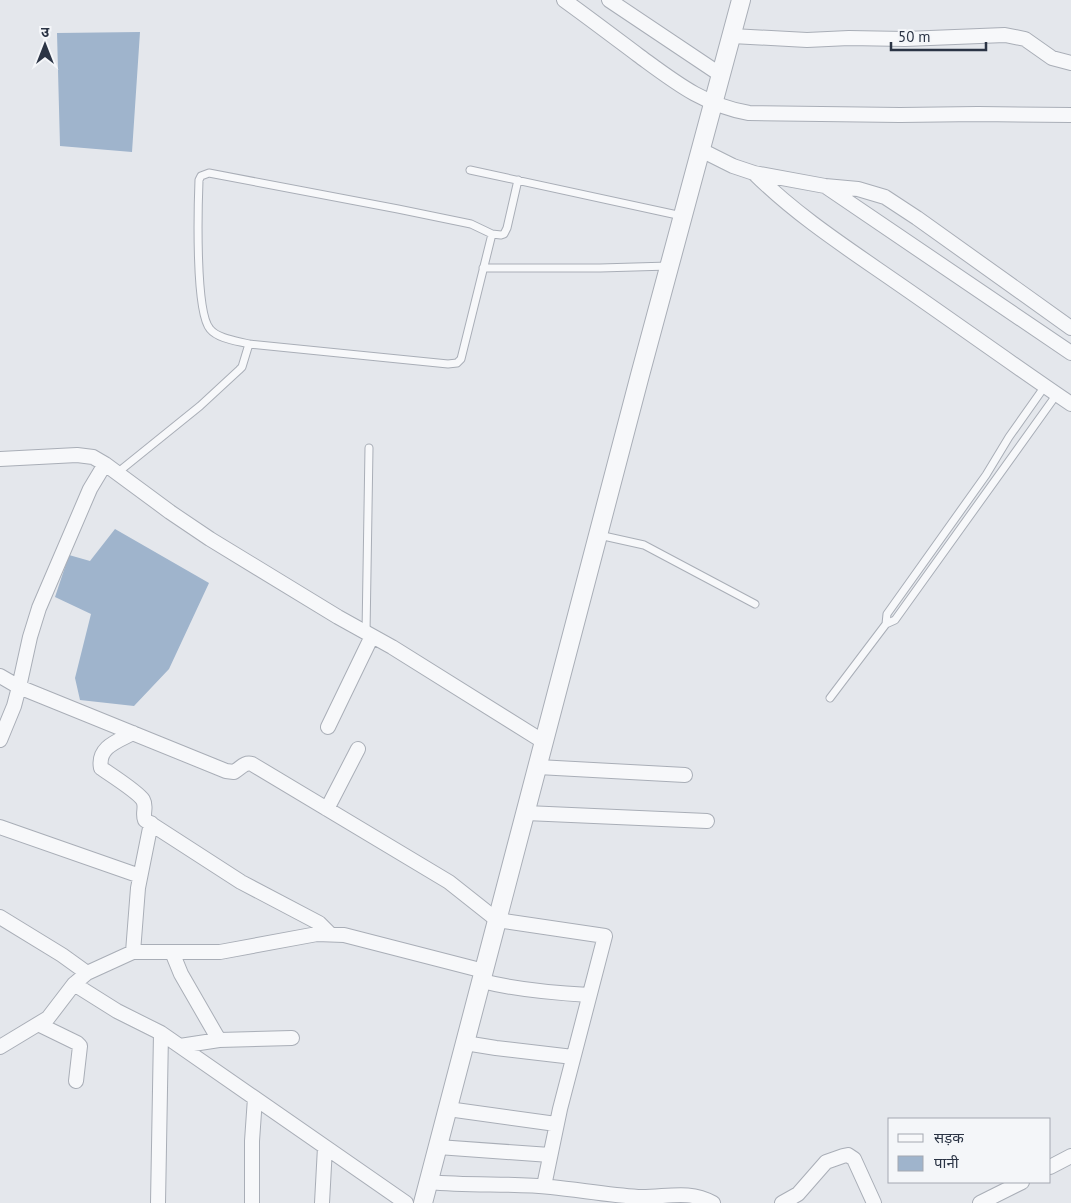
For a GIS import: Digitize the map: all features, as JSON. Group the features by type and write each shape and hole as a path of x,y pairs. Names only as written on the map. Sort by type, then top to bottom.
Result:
{"street":[{"path":"564,0 685,89 714,104 733,110 749,112 900,115 1071,116"},
{"path":"608,0 721,75"},
{"path":"423,1203 598,535 742,0"},
{"path":"732,36 807,40 1005,35 1025,39 1052,58 1071,63"},
{"path":"701,150 733,166 754,173 825,186 858,189 885,197 1071,328"},
{"path":"754,173 794,208 843,245 1071,404"},
{"path":"825,186 1071,353"},
{"path":"0,459 84,456 105,464 210,539 338,617 392,647 544,742"},
{"path":"0,740 14,706 39,608 90,489 105,464"},
{"path":"328,727 369,634"},
{"path":"0,676 18,688 226,771 234,772 247,763 252,764 449,882 497,920 605,936 556,1124 544,1186"},
{"path":"134,733 106,748 100,762 101,768 142,798 145,807 144,817 242,882 319,923 329,933"},
{"path":"327,809 358,749"},
{"path":"538,767 685,774"},
{"path":"526,813 706,821"},
{"path":"134,952 140,876 151,823"},
{"path":"0,827 140,876"},
{"path":"0,917 50,946 87,973"},
{"path":"0,1047 48,1018 74,984 87,973 134,952 220,952 251,945 329,933 344,935 483,976 499,985 589,995"},
{"path":"172,952 181,974 219,1040"},
{"path":"74,984 117,1011 161,1033 406,1203"},
{"path":"38,1024 80,1046 76,1081"},
{"path":"158,1203 161,1033"},
{"path":"180,1046 219,1040 292,1038"},
{"path":"465,1043 573,1057"},
{"path":"252,1203 252,1141 255,1098"},
{"path":"448,1109 556,1124"},
{"path":"438,1147 550,1155"},
{"path":"322,1203 325,1148"},
{"path":"782,1203 798,1194 826,1162 848,1156 854,1159 874,1203"},
{"path":"1051,1166 1071,1156"},
{"path":"429,1182 459,1185 544,1186 640,1197 690,1194 713,1203"},
{"path":"980,1203 1020,1183"}],"lane":[{"path":"470,170 683,216"},
{"path":"492,234 461,359 457,363 438,363 250,344 222,336 211,331 207,325 198,265 199,180 204,174 398,209 471,224 492,234 501,235 507,228 518,180"},
{"path":"483,268 670,266"},
{"path":"117,474 200,406 240,370 250,344"},
{"path":"886,624 887,614 986,475 1009,437 1045,386"},
{"path":"830,698 886,624 896,620 1057,394"},
{"path":"1009,437 1020,446"},
{"path":"369,448 369,634"},
{"path":"598,535 644,544 755,604"}],"water":[{"path":"140,32 132,152 60,146 57,33"},
{"path":"115,529 209,583 169,669 134,706 80,700 75,678 91,614 55,597 69,555 90,561"}]}
